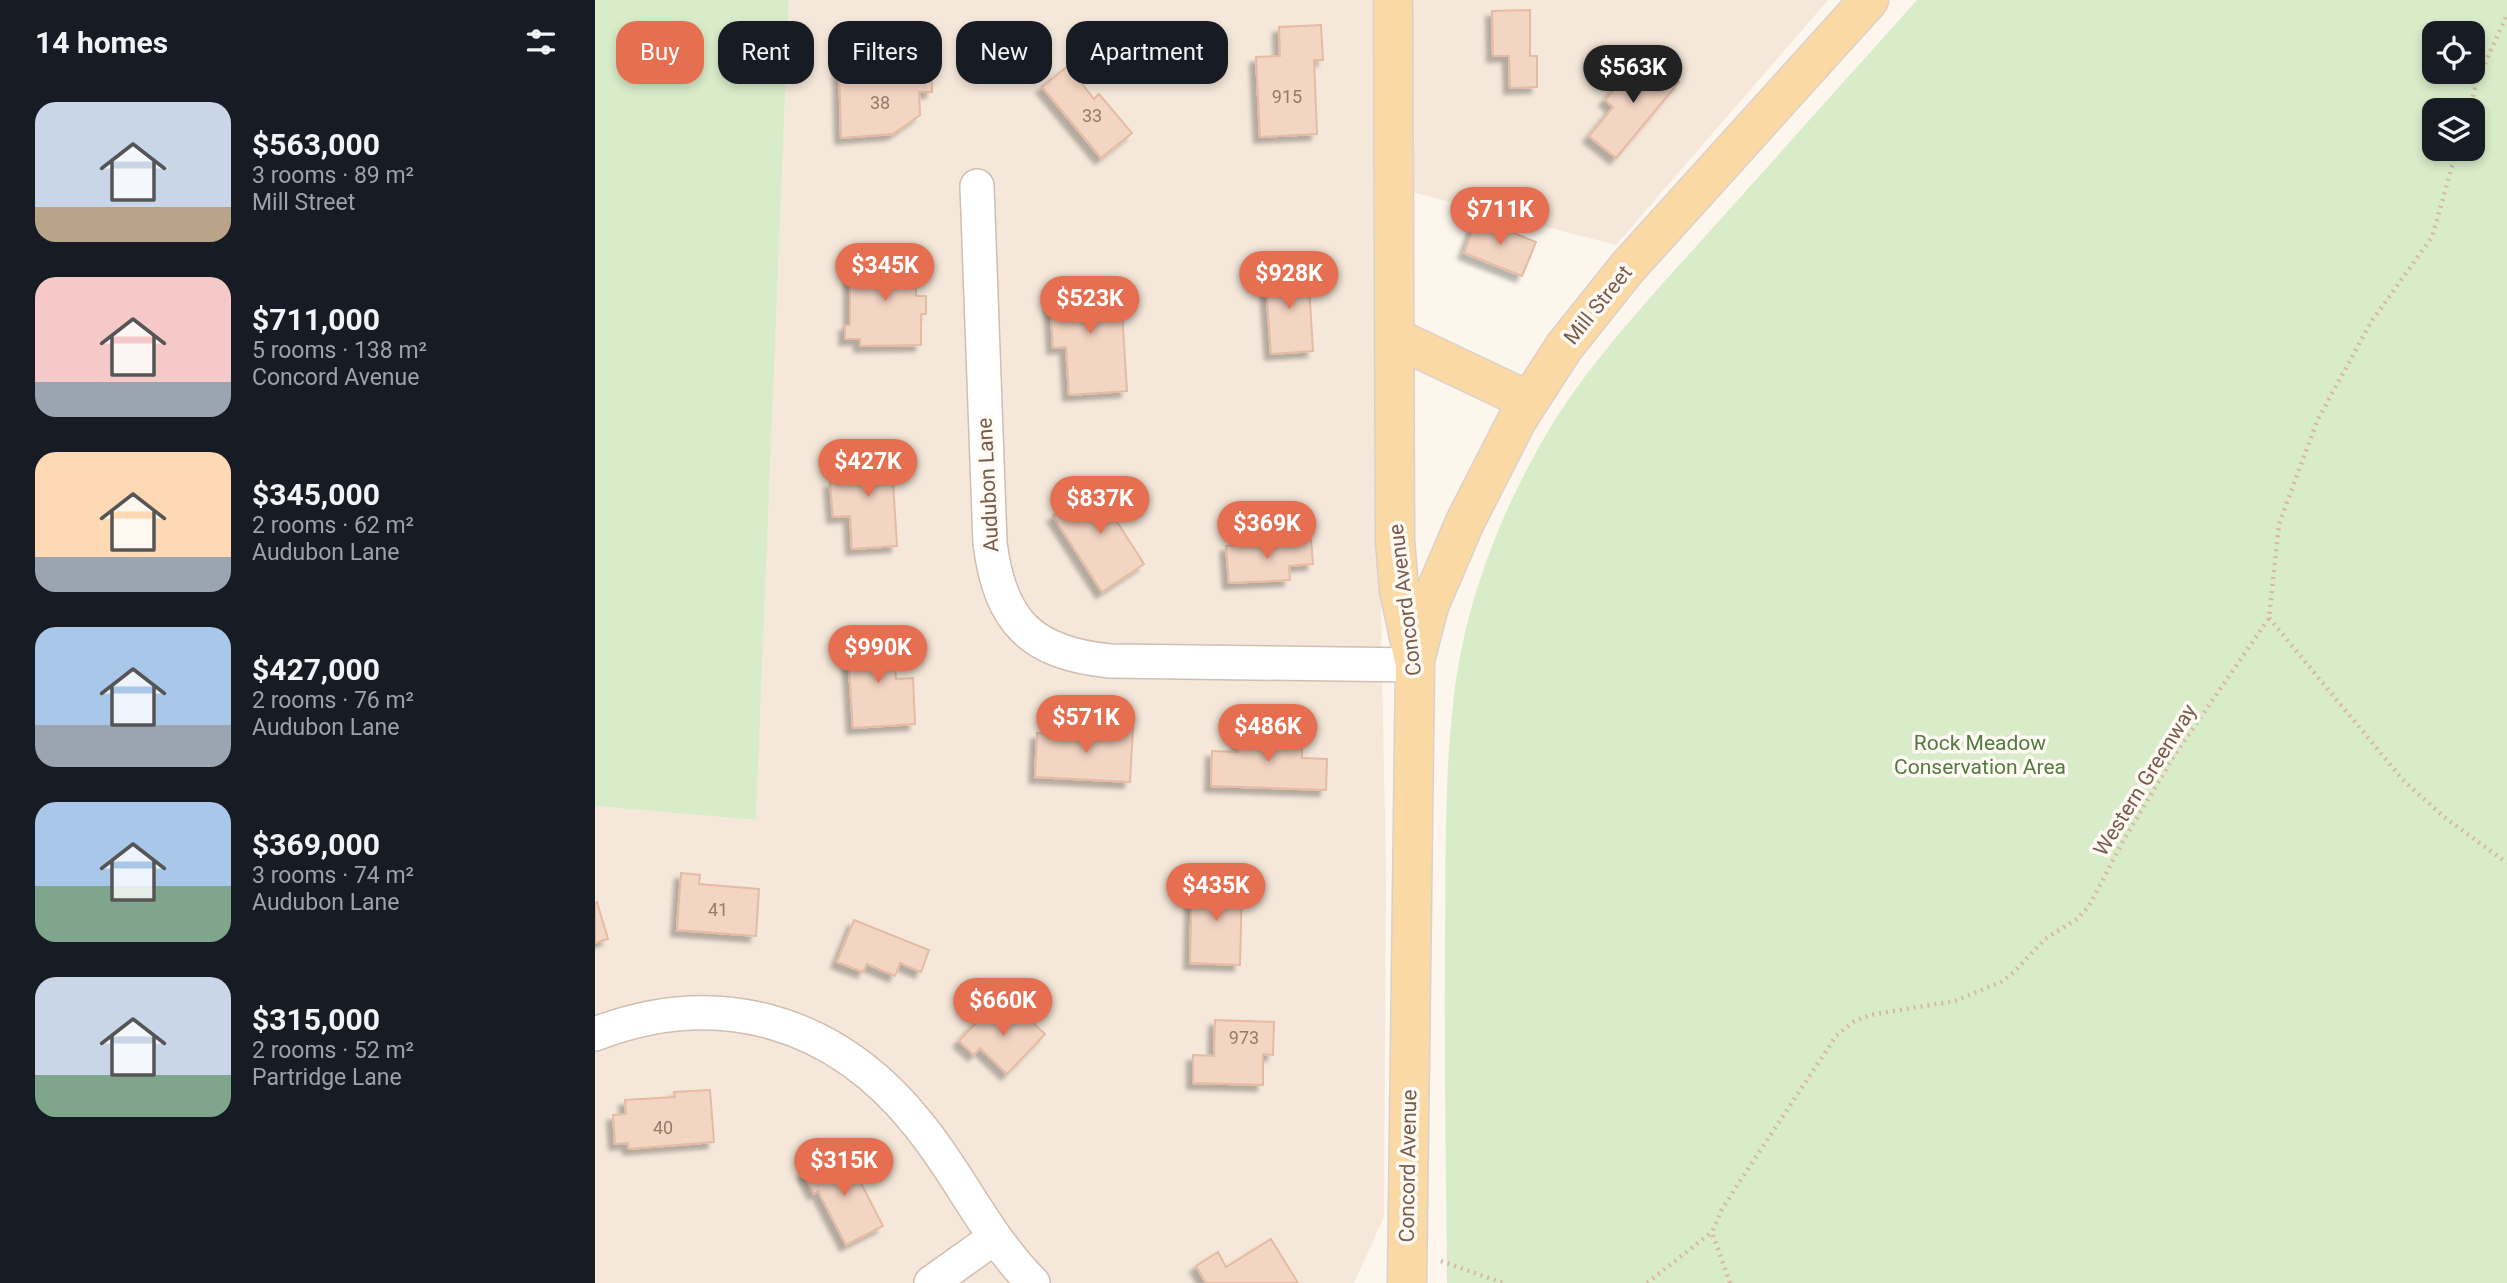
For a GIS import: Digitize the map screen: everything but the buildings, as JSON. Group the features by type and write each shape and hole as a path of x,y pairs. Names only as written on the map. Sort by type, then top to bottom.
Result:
{"main road":[{"name":"Concord Avenue","path":"1393,0 1394,515 1403,615 1415,665 1412,1272"},
{"name":"Mill Street","path":"1415,665 1424,620 1486,478 1529,401 1564,347 1627,268 1869,0"},
{"path":"1395,338 1529,401"}],"street":[{"name":"Audubon Lane","path":"977,186 990,543 993,567 1007,606 1027,632 1039,642 1069,656 1110,661 1415,665"},
{"path":"595,1034 622,1024 675,1014 727,1013 780,1024 817,1039 852,1058 875,1076 905,1109 944,1160 994,1238 1033,1283"},
{"path":"931,1283 994,1238"}],"path":[{"path":"2472,98 2478,78 2507,15"},
{"name":"Western Greenway","path":"1712,1232 1739,1181 1836,1036 1853,1022 1870,1015 1955,1001 2001,982 2045,939 2077,919 2088,906 2122,842 2172,759 2269,618 2279,524 2317,421 2371,322 2431,237 2454,161"},
{"path":"2269,618 2403,780 2444,817 2507,863"},
{"path":"1647,1283 1712,1232 1730,1283"},
{"path":"1412,1272 1503,1283"}],"shaded area":[{"path":"789,0 1828,0 1616,245 1373,182 1386,878 1384,1217 1354,1283 595,1283 595,806 756,820 786,84 814,84 814,21 788,21"}],"green space":[{"path":"595,0 789,0 788,21 718,21 718,84 786,84 756,820 595,806"},
{"name":"Rock Meadow Conservation Area","path":"1917,0 2507,0 2507,1283 1447,1283 1446,824 1448,764 1458,667 1476,591 1520,482 1558,415 1592,367 1650,298"}]}
